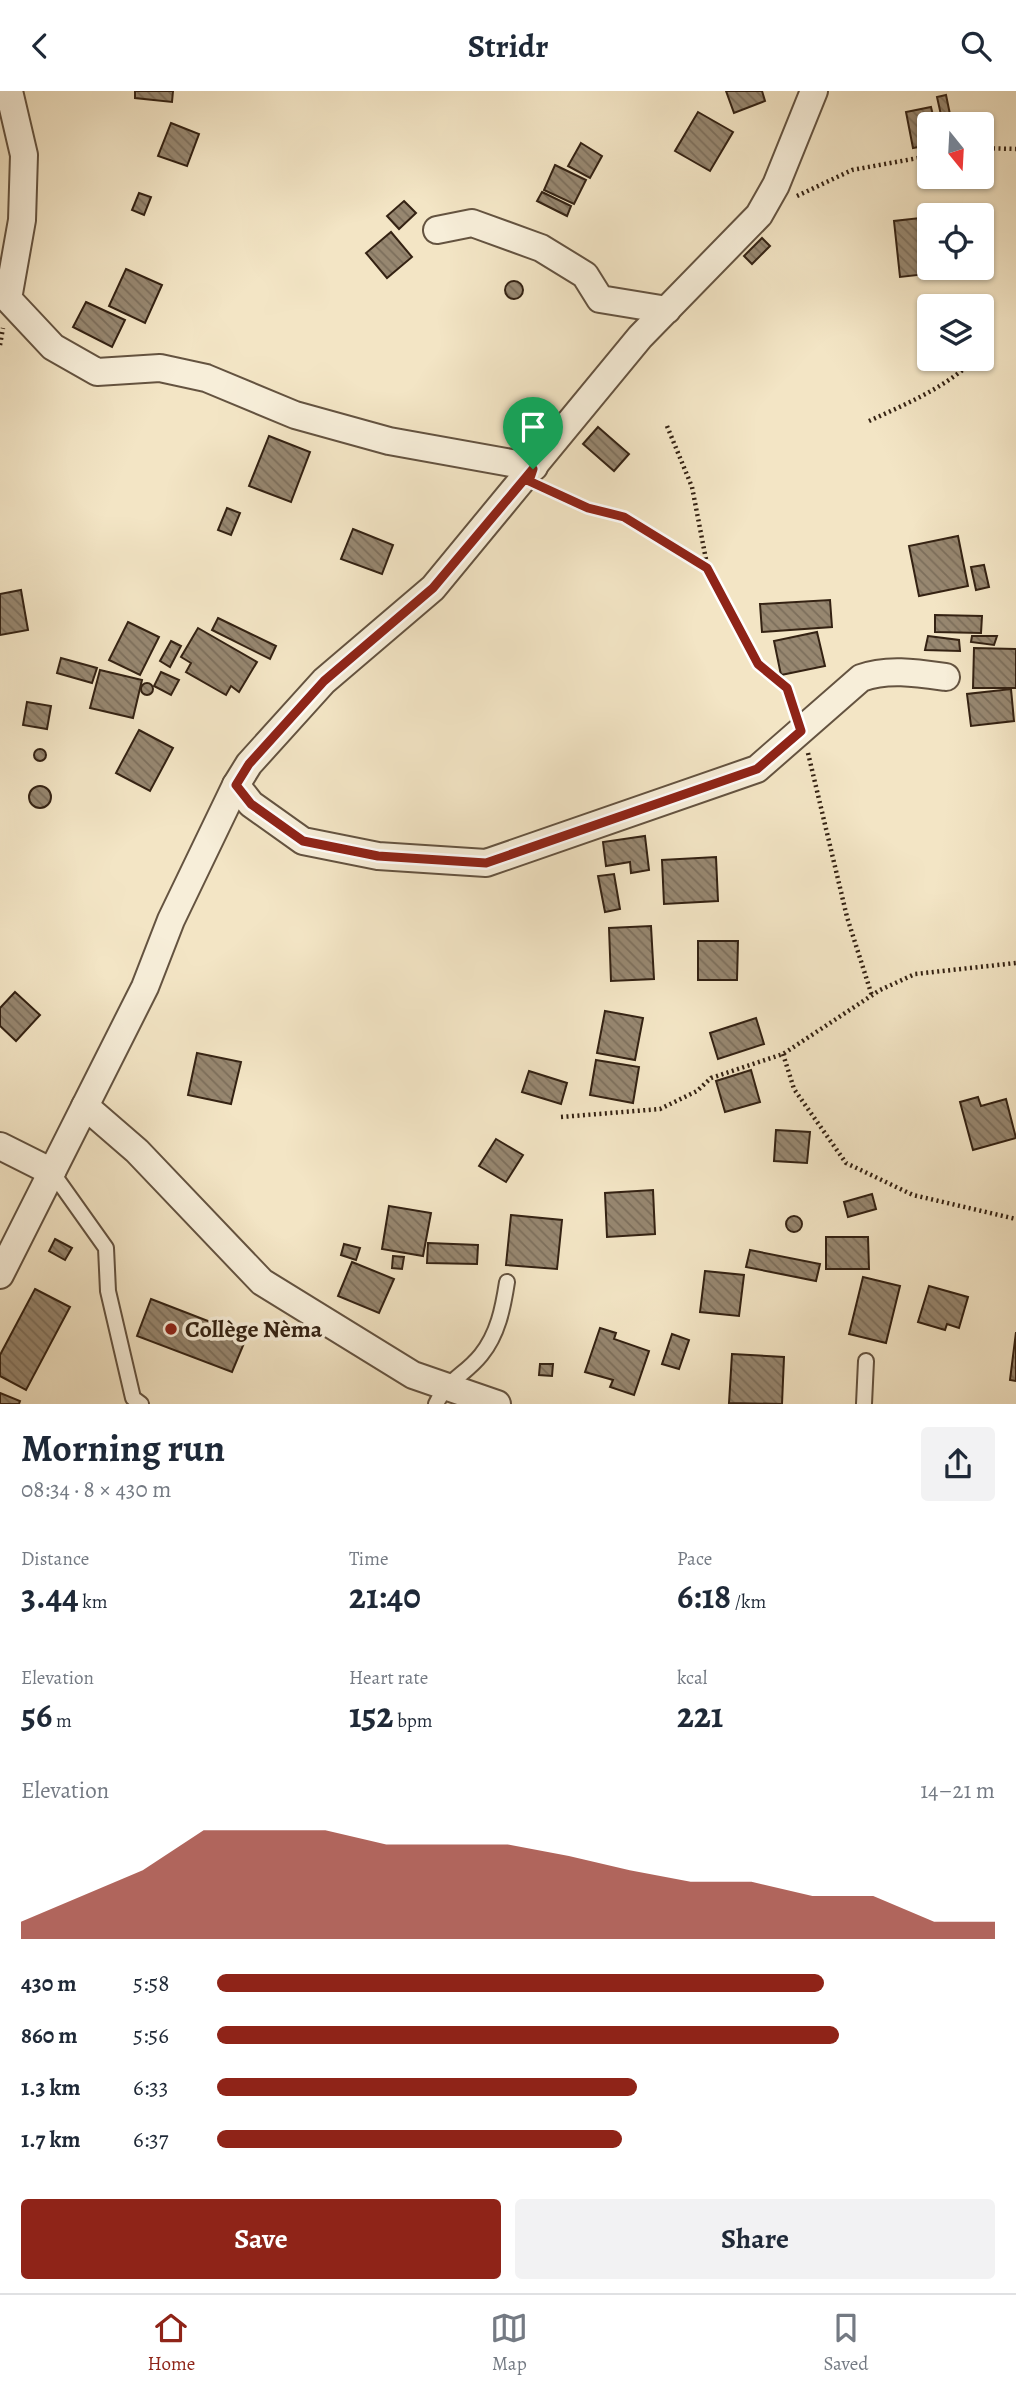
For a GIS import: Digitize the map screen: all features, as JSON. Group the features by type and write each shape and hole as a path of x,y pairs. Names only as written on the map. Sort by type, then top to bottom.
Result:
{"street":[{"path":"9,91 24,155 23,220 8,299 53,347 97,372 160,368 206,378 295,415 389,441 534,468"},
{"path":"0,1275 145,987 171,920 236,785 249,764 324,681 433,588 640,337 759,215 776,185 814,91"},
{"path":"437,230 472,223 541,248 585,275 600,299 667,310"},
{"path":"236,785 251,804 303,841 378,856 486,863 757,769 861,678 875,673 918,673 946,677"},
{"path":"85,1106 137,1151 262,1282 413,1375 440,1395 497,1404"},
{"path":"0,1146 52,1172"}],"lane":[{"path":"52,1172 106,1248 108,1291 133,1398 141,1404"},
{"path":"440,1395 481,1355 500,1321 507,1282"},
{"path":"864,1404 866,1361"}],"path":[{"path":"994,148 1016,149"},
{"path":"794,198 852,170 917,158"},
{"path":"869,421 918,398 962,371"},
{"path":"667,426 692,487 707,568 758,664 787,688 801,731 847,917 872,996"},
{"path":"534,468 529,481 588,508 624,517 707,568"},
{"path":"561,1117 660,1108 697,1091 711,1078 783,1054 872,996 915,974 1016,963"},
{"path":"783,1054 794,1089 846,1163 913,1195 1016,1219"}],"building":[{"path":"135,91 173,91 172,102 135,98"},
{"path":"726,91 762,91 765,101 734,113"},
{"path":"946,95 950,112 940,112 937,97"},
{"path":"931,107 932,112 917,112 917,147 913,148 906,112"},
{"path":"698,112 733,132 710,171 675,151"},
{"path":"171,123 199,134 187,166 158,156"},
{"path":"581,143 602,156 590,178 568,166"},
{"path":"555,165 586,180 574,204 544,190"},
{"path":"542,192 571,206 567,216 537,201"},
{"path":"139,193 151,197 144,215 132,210"},
{"path":"404,201 416,213 399,229 387,216"},
{"path":"917,218 917,275 900,277 894,221"},
{"path":"391,232 412,257 387,278 366,253"},
{"path":"762,238 770,246 752,264 744,256"},
{"path":"126,269 162,285 145,323 109,306"},
{"path":"514,281 520,284 523,290 520,296 514,299 508,296 505,290 508,284"},
{"path":"86,302 125,320 112,347 73,327"},
{"path":"598,427 629,454 614,471 583,444"},
{"path":"269,436 310,452 291,502 249,486"},
{"path":"227,508 240,513 231,535 218,530"},
{"path":"353,529 393,545 382,574 341,559"},
{"path":"958,536 968,586 919,596 909,546"},
{"path":"984,565 989,587 976,590 971,567"},
{"path":"21,590 28,630 0,635 0,594"},
{"path":"830,600 832,627 762,632 760,604"},
{"path":"935,615 982,616 981,633 935,632"},
{"path":"218,618 276,646 270,659 212,630"},
{"path":"128,622 159,637 140,675 109,660"},
{"path":"198,628 257,662 239,692 231,686 226,695 186,672 191,663 181,657"},
{"path":"817,632 825,666 781,675 774,641"},
{"path":"928,636 959,640 960,651 925,650"},
{"path":"972,636 997,636 994,645 971,642"},
{"path":"171,641 181,646 170,667 160,661"},
{"path":"974,648 1016,649 1016,688 973,688"},
{"path":"61,658 97,668 92,683 57,673"},
{"path":"100,670 142,680 133,718 90,708"},
{"path":"161,672 179,680 171,695 154,686"},
{"path":"147,683 153,689 147,695 141,689"},
{"path":"1011,689 1014,721 971,726 967,694"},
{"path":"27,702 51,706 47,729 23,725"},
{"path":"139,730 173,748 150,791 116,773"},
{"path":"35,750 45,750 45,760 35,760"},
{"path":"40,786 48,789 51,797 48,805 40,808 32,805 29,797 32,789"},
{"path":"645,836 649,870 631,873 630,862 606,866 603,842"},
{"path":"716,857 718,901 664,904 662,860"},
{"path":"614,874 620,909 605,912 598,876"},
{"path":"651,926 654,979 611,981 609,928"},
{"path":"698,941 738,941 737,980 698,980"},
{"path":"15,992 40,1015 16,1041 0,1026 0,1008"},
{"path":"605,1011 643,1018 635,1060 597,1053"},
{"path":"756,1018 764,1044 718,1059 710,1033"},
{"path":"197,1053 241,1062 231,1104 188,1095"},
{"path":"596,1060 639,1067 633,1103 590,1095"},
{"path":"751,1070 760,1102 725,1112 716,1081"},
{"path":"529,1071 567,1083 561,1104 522,1092"},
{"path":"978,1097 981,1106 1006,1099 1016,1138 973,1150 960,1102"},
{"path":"776,1130 810,1132 807,1163 774,1161"},
{"path":"496,1139 523,1155 506,1182 479,1166"},
{"path":"653,1190 655,1234 607,1237 605,1193"},
{"path":"872,1194 876,1209 848,1217 844,1202"},
{"path":"389,1206 431,1213 423,1256 382,1249"},
{"path":"511,1215 562,1220 557,1269 506,1265"},
{"path":"791,1216 797,1216 802,1224 800,1230 791,1232 786,1227 786,1221"},
{"path":"826,1237 868,1237 869,1269 826,1269"},
{"path":"55,1239 72,1248 65,1260 49,1251"},
{"path":"428,1243 478,1245 477,1264 427,1263"},
{"path":"344,1244 360,1248 356,1260 341,1255"},
{"path":"750,1250 820,1264 816,1281 746,1267"},
{"path":"393,1256 404,1257 402,1269 392,1268"},
{"path":"352,1262 394,1279 379,1313 338,1296"},
{"path":"705,1271 744,1275 739,1316 700,1312"},
{"path":"863,1277 900,1286 886,1343 849,1334"},
{"path":"929,1286 968,1297 959,1328 947,1324 945,1330 918,1322"},
{"path":"35,1289 70,1307 26,1390 0,1376 0,1355"},
{"path":"151,1299 247,1336 232,1372 137,1336"},
{"path":"600,1328 616,1333 614,1339 649,1351 634,1395 610,1387 613,1380 585,1372"},
{"path":"1016,1332 1016,1381 1010,1380"},
{"path":"672,1334 689,1340 679,1369 662,1364"},
{"path":"732,1354 784,1357 782,1404 729,1403"},
{"path":"540,1364 553,1364 552,1376 539,1375"},
{"path":"0,1393 20,1401 19,1404 0,1404"}],"place":[{"name":"Collège Nèma","path":"171,1329"}],"route":[{"path":"533,469 529,481 565,495 588,508 624,517 672,549 707,568 758,664 787,688 801,731 757,769 486,863 378,856 303,841 251,804 236,785 249,764 324,681 433,588 533,469"}]}
